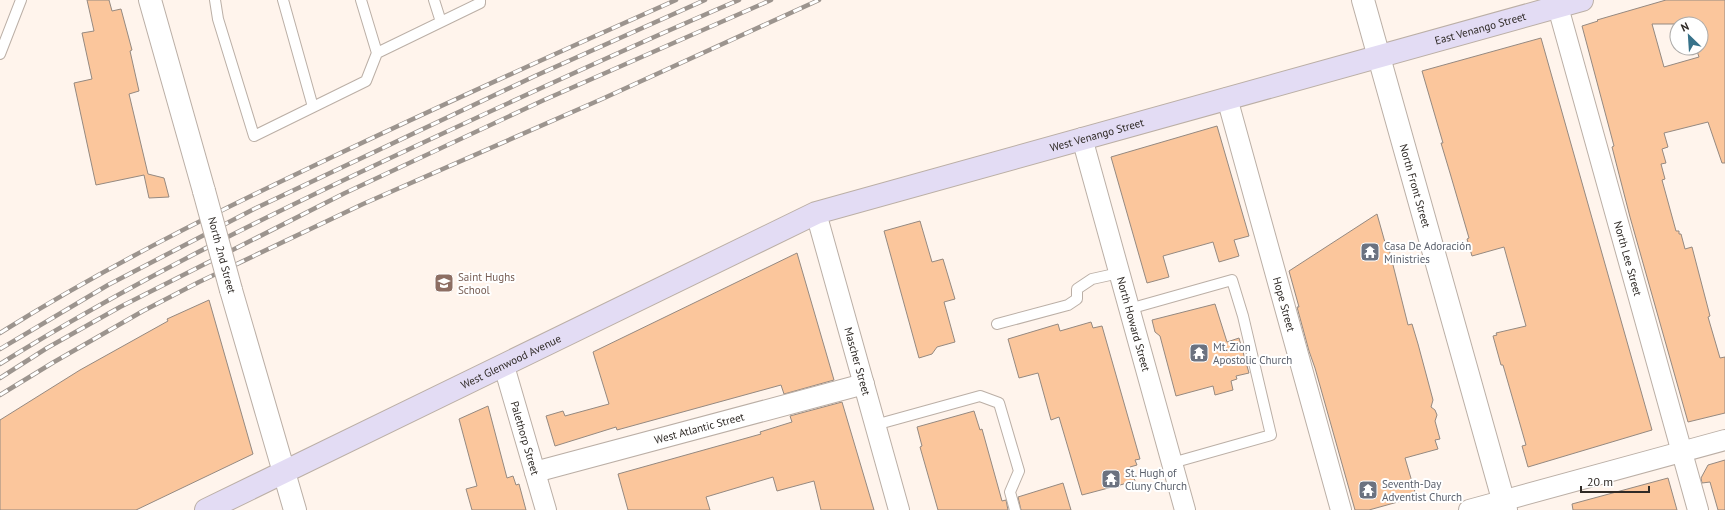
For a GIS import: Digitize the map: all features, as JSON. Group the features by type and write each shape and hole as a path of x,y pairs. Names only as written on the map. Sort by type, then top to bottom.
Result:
{"main road":[{"name":"East Venango Street","path":"1379,57 1582,0"},
{"name":"West Venango Street","path":"816,213 1082,138 1379,57"},
{"name":"West Glenwood Avenue","path":"206,510 816,213"}],"street":[{"name":"North 2nd Street","path":"150,0 231,290 295,510"},
{"name":"North Front Street","path":"1363,0 1504,506"},
{"name":"North Lee Street","path":"1558,7 1698,510"},
{"name":"Hope Street","path":"1227,98 1341,510"},
{"name":"North Howard Street","path":"1082,138 1186,510"},
{"name":"Mascher Street","path":"816,213 899,510"},
{"name":"Palethorp Street","path":"504,366 546,510"},
{"name":"West Atlantic Street","path":"536,472 864,384"},
{"path":"1469,510 1504,506 1725,440"}],"lane":[{"path":"0,54 21,0"},
{"path":"214,0 218,20 254,136 366,81 377,53 361,0"},
{"path":"282,0 313,107"},
{"path":"434,0 441,22"},
{"path":"377,53 480,3 480,0"},
{"path":"997,324 1068,305 1077,299 1076,289 1092,279 1119,273"},
{"path":"1129,309 1232,280 1243,316 1271,435 1172,463"},
{"path":"876,425 980,396 999,403 1019,471 1010,492 1015,510"}],"building":[{"path":"87,0 109,0 112,11 121,9 132,50 130,51 139,91 129,94 148,174 164,178 169,197 149,198 144,175 96,185 74,83 92,79 82,33 94,31"},
{"path":"1666,0 1725,0 1725,163 1722,163 1708,122 1664,133 1668,147 1662,149 1666,163 1661,164 1665,179 1662,180 1676,231 1679,231 1679,234 1681,234 1685,249 1692,247 1710,316 1708,317 1720,358 1725,357 1725,413 1688,422 1630,217 1612,147 1614,146 1582,26 1598,21 1597,20"},
{"path":"1541,38 1652,430 1528,467 1522,446 1526,445 1493,336 1497,335 1496,333 1526,326 1504,247 1472,256 1467,239 1469,238 1441,143 1443,143 1422,71"},
{"path":"1217,126 1249,236 1234,240 1239,256 1219,262 1213,242 1163,256 1169,277 1147,283 1111,157"},
{"path":"1377,214 1386,246 1388,245 1408,325 1412,324 1418,344 1433,400 1431,407 1435,410 1437,415 1435,421 1440,439 1435,440 1438,449 1405,458 1415,492 1411,493 1412,498 1369,510 1355,510 1309,351 1289,271"},
{"path":"920,221 932,262 943,259 955,299 944,302 955,342 937,347 932,354 919,358 884,231"},
{"path":"797,253 834,380 784,394 781,385 617,430 616,427 555,446 546,416 563,411 565,416 609,404 593,352"},
{"path":"209,300 253,454 136,510 0,510 0,420 80,370 168,321 167,319"},
{"path":"1215,304 1227,342 1239,338 1249,373 1236,376 1237,379 1231,381 1233,390 1215,395 1213,386 1176,396 1160,336 1155,332 1152,320"},
{"path":"1091,322 1093,328 1102,326 1140,459 1135,460 1137,465 1130,467 1135,481 1082,495 1059,417 1051,420 1038,373 1019,378 1008,339 1058,324 1060,331"},
{"path":"842,402 874,510 821,510 814,481 777,491 773,477 706,497 710,510 628,510 618,474 761,434 760,432 792,422 790,416"},
{"path":"488,406 507,478 513,476 516,485 519,484 526,510 472,510 466,489 477,486 459,419"},
{"path":"974,411 980,430 982,429 1002,501 1006,500 1008,510 938,510 920,447 922,446 917,427"},
{"path":"1725,460 1725,510 1718,510 1710,482 1702,483 1701,478 1708,465"},
{"path":"1668,478 1677,510 1573,510 1572,504"},
{"path":"1063,483 1071,510 1021,510 1018,497"}],"railway":[{"path":"0,333 120,263 244,199 458,98 676,0"},
{"path":"0,349 108,285 254,209 535,76 705,0"},
{"path":"0,364 105,302 267,217 509,103 739,0"},
{"path":"0,378 47,348 120,307 345,193 544,100 771,0"},
{"path":"0,395 143,311 199,282 363,204 602,99 819,0"}],"place":[{"name":"Casa De Adoración Ministries","path":"1370,252"},
{"name":"Saint Hughs School","path":"444,283"},
{"name":"Mt. Zion Apostolic Church","path":"1199,353"},
{"name":"St. Hugh of Cluny Church","path":"1111,479"},
{"name":"Seventh-Day Adventist Church","path":"1368,490"}]}
